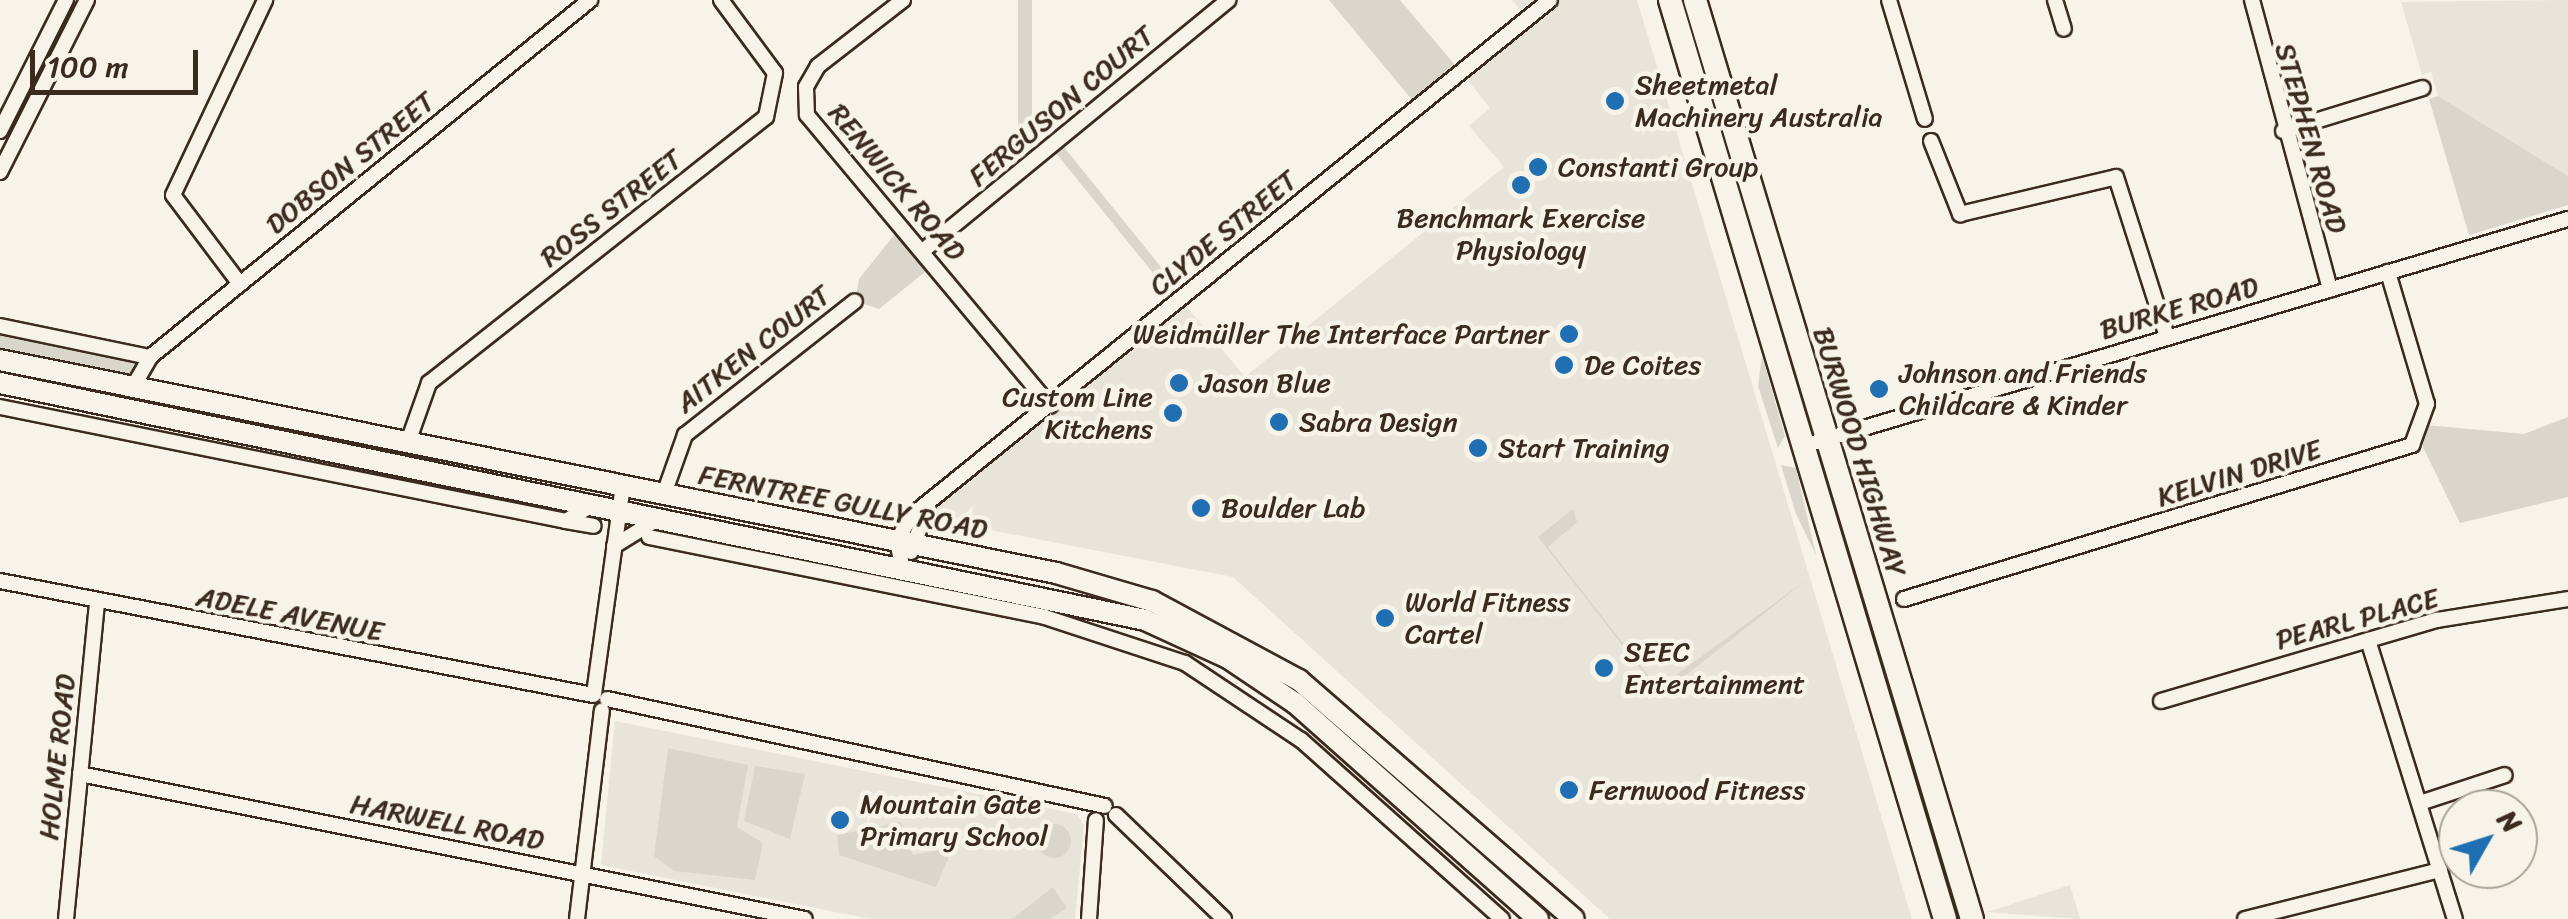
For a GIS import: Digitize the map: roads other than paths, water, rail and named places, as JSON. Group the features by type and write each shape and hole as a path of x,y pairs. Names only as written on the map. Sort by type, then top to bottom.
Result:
{"highway":[{"name":"BURWOOD HIGHWAY","path":"1670,0 1972,919"},
{"name":"BURWOOD HIGHWAY","path":"1695,0 1944,919"}],"main road":[{"name":"FERNTREE GULLY ROAD","path":"0,360 1102,584 1224,632 1326,700 1574,919"},
{"name":"FERNTREE GULLY ROAD","path":"0,383 950,573 1145,620 1228,658 1295,703 1534,915"},
{"path":"1473,860 1489,844"}],"street":[{"path":"0,131 66,0"},
{"path":"1,166 87,0"},
{"path":"240,284 167,199 265,0"},
{"name":"DOBSON STREET","path":"132,387 147,362 590,0"},
{"name":"ROSS STREET","path":"408,442 428,383 766,117 774,73 720,0"},
{"name":"RENWICK ROAD","path":"903,0 818,66 804,102 824,141 924,250 1050,406"},
{"name":"FERGUSON COURT","path":"924,250 1228,0"},
{"name":"CLYDE STREET","path":"907,542 928,506 1550,0"},
{"path":"1889,0 1925,119"},
{"path":"2055,0 2064,29"},
{"name":"STEPHEN ROAD","path":"2252,0 2283,131 2330,290"},
{"path":"2283,131 2423,88"},
{"path":"1932,141 1954,217 2116,169 2166,338"},
{"name":"BURKE ROAD","path":"1814,443 2568,218"},
{"name":"KELVIN DRIVE","path":"1904,599 2412,445 2427,404 2388,272"},
{"name":"AITKEN COURT","path":"664,494 683,436 855,301"},
{"path":"0,326 147,362 156,391"},
{"path":"0,406 594,526"},
{"path":"578,919 623,486"},
{"path":"566,521 596,503"},
{"path":"614,546 663,516 671,542"},
{"name":"FERNTREE GULLY ROAD","path":"649,537 970,601 1128,640 1264,711 1350,782 1501,918 1534,915"},
{"path":"869,581 896,563 907,542"},
{"path":"950,573 970,601"},
{"name":"ADELE AVENUE","path":"0,581 1072,798 1137,840 1224,919"},
{"name":"PEARL PLACE","path":"2161,701 2368,640 2568,599"},
{"name":"HOLME ROAD","path":"66,919 97,600"},
{"path":"2368,640 2438,863"},
{"path":"1264,711 1295,703"},
{"path":"1345,744 1350,782"},
{"name":"HARWELL ROAD","path":"80,774 805,919"},
{"path":"2420,802 2506,775"},
{"path":"1089,919 1096,847 1105,817"},
{"path":"2245,919 2438,871"},
{"path":"2446,889 2455,919"}],"place":[{"name":"Sheetmetal Machinery Australia","path":"1615,101"},
{"name":"Constanti Group","path":"1538,167"},
{"name":"Benchmark Exercise Physiology","path":"1521,185"},
{"name":"Weidmüller The Interface Partner","path":"1569,334"},
{"name":"De Coites","path":"1564,365"},
{"name":"Jason Blue","path":"1179,383"},
{"name":"Johnson and Friends Childcare & Kinder","path":"1879,389"},
{"name":"Custom Line Kitchens","path":"1173,413"},
{"name":"Sabra Design","path":"1279,422"},
{"name":"Start Training","path":"1478,448"},
{"name":"Boulder Lab","path":"1201,508"},
{"name":"World Fitness Cartel","path":"1385,618"},
{"name":"SEEC Entertainment","path":"1604,668"},
{"name":"Fernwood Fitness","path":"1569,790"},
{"name":"Mountain Gate Primary School","path":"840,820"}]}
